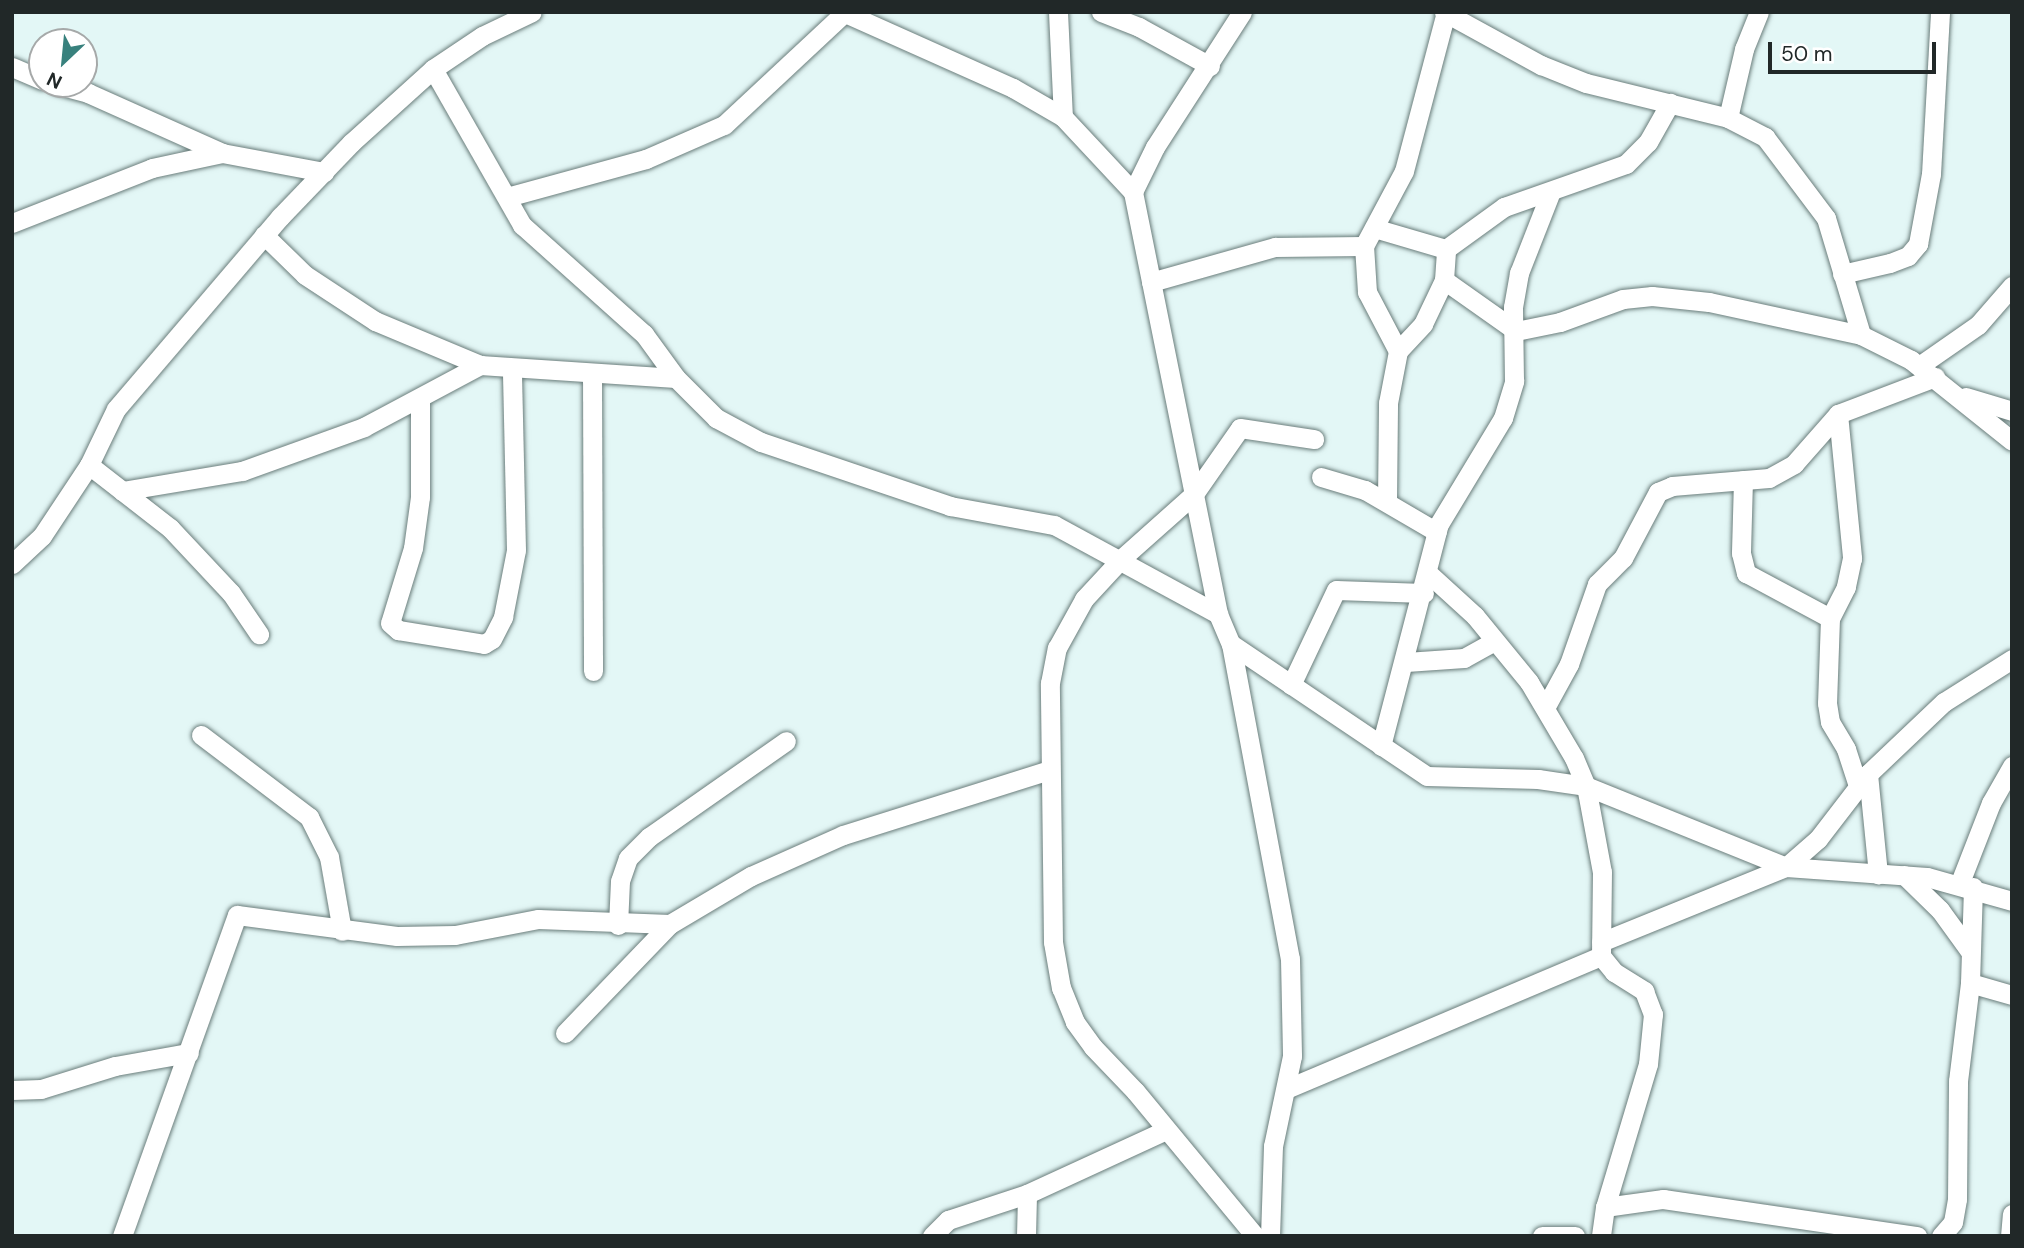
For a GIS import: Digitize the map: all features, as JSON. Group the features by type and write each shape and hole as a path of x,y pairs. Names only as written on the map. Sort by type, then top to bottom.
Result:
{"street":[{"path":"12,564 42,536 89,465 116,409 264,236 324,172 433,69 482,36 532,12"},
{"path":"1058,12 1063,117"},
{"path":"1101,12 1143,19 1210,66"},
{"path":"1133,192 1155,147 1210,66 1242,12"},
{"path":"1728,118 1744,49 1759,12"},
{"path":"1842,274 1891,263 1908,256 1918,244 1931,174 1940,12"},
{"path":"507,197 646,159 724,125 844,13 1013,88 1063,117 1133,192 1218,614 1231,644 1290,959 1292,1056 1273,1146 1270,1236"},
{"path":"1398,351 1367,292 1363,246 1404,171 1445,13 1541,65 1586,83 1728,118 1765,137 1810,192 1826,218 1861,335"},
{"path":"433,69 523,226 644,334 676,378 716,418 761,442 950,506 1054,526 1121,559 1218,614"},
{"path":"98,97 222,153 324,172"},
{"path":"1446,249 1504,207 1549,194 1632,160 1670,103"},
{"path":"12,223 152,168 222,153"},
{"path":"1381,746 1427,584 1437,532 1503,418 1514,381 1516,331 1513,307 1519,273 1549,194"},
{"path":"1374,228 1446,249"},
{"path":"264,236 305,275 375,321 480,365 676,378"},
{"path":"1151,282 1275,247 1363,246"},
{"path":"1387,502 1388,403 1398,351 1423,324 1444,280 1446,249"},
{"path":"1444,280 1516,331 1560,322 1623,299 1652,296 1709,302 1861,335 1927,372 2012,441"},
{"path":"1545,708 1569,664 1597,584 1623,558 1658,492 1672,486 1769,478 1794,464 1838,414 1927,372 1978,325 2012,286"},
{"path":"122,491 243,471 364,427 420,400 480,365"},
{"path":"420,400 420,497 413,548 390,623 398,630 484,644 492,639 503,617 516,550 512,369"},
{"path":"592,373 593,671"},
{"path":"1957,395 2012,411"},
{"path":"1838,414 1852,558 1846,587 1830,618 1830,722 1863,780 1878,875"},
{"path":"1255,1236 1164,1131 1135,1091 1093,1047 1075,1022 1061,988 1053,942 1050,683 1057,648 1070,619 1121,559 1194,494 1240,428 1314,439"},
{"path":"89,465 149,509 203,561 259,634"},
{"path":"1321,477 1365,490 1437,532"},
{"path":"1743,480 1741,553 1746,573 1830,618"},
{"path":"1291,685 1336,590 1427,584 1475,616 1545,708 1586,786 1602,872 1601,949 1614,971 1644,990 1654,1023 1638,1105 1605,1207 1601,1236"},
{"path":"1406,662 1464,658 1495,641"},
{"path":"1231,644 1291,685 1344,716 1381,746 1439,779 1538,779 1586,786 1786,867 1904,875 1966,886 2012,901"},
{"path":"1286,1089 1786,867 1818,839 1863,780 1944,702 2012,659"},
{"path":"201,735 309,817 329,858 342,931"},
{"path":"618,925 621,881 628,858 649,836 786,741"},
{"path":"1941,1236 1953,1222 1957,1199 1958,1081 1970,983 1966,886 1991,803 2012,766"},
{"path":"565,1033 670,924 751,876 843,835 1049,770"},
{"path":"1904,875 1940,910 1970,951"},
{"path":"122,1236 237,915 342,931 397,936 455,934 537,919 618,925 670,924"},
{"path":"1970,983 2012,995"},
{"path":"12,1090 41,1088 115,1066 189,1053"},
{"path":"932,1236 948,1220 1027,1194 1164,1131"},
{"path":"1026,1236 1027,1194"},
{"path":"1605,1207 1663,1199 1917,1236"},
{"path":"2010,1236 2012,1213"},
{"path":"1542,1236 1575,1236"}]}
